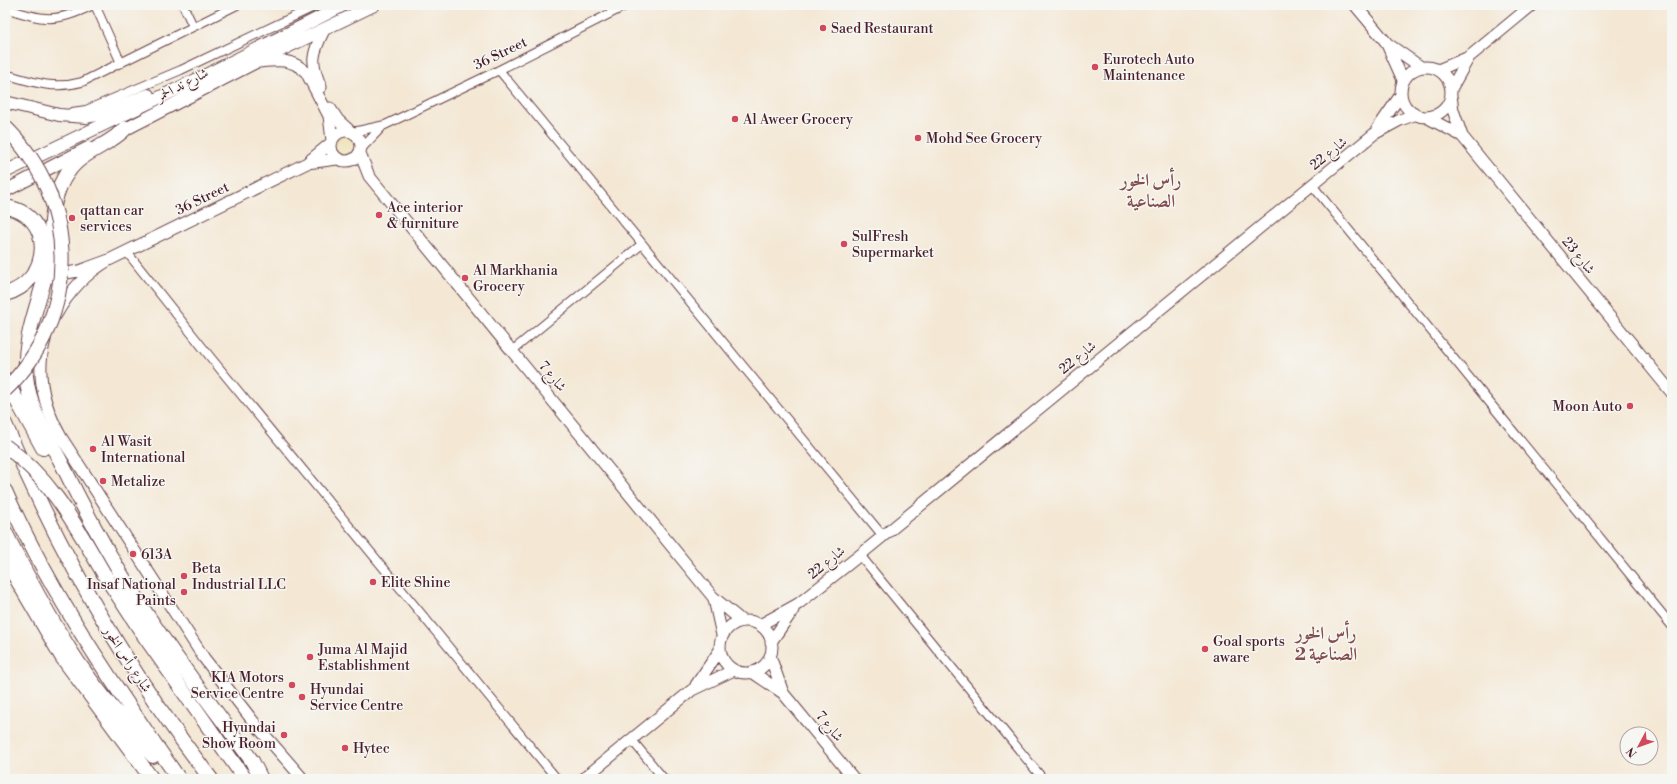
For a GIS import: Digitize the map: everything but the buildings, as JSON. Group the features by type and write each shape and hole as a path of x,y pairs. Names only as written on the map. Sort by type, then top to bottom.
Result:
{"highway":[{"path":"5,127 24,149 46,185 58,221 62,254 59,292 49,327 27,365 5,390"},
{"path":"126,128 116,138 81,157 69,170 60,184 53,208 47,270 27,341 26,376 31,401 87,516 113,561 149,617 252,762 261,779"},
{"path":"5,207 18,210 32,221 40,237 42,252 39,265 33,276 21,288 5,294"},
{"path":"5,379 58,474 87,516"},
{"name":"شارع رأس الخور","path":"5,424 34,493 88,596 162,712 211,779"},
{"path":"5,446 34,469 58,497 104,574 145,637 245,779"},
{"name":"شارع رأس الخور","path":"5,491 28,539 72,617 110,677 179,779"},
{"path":"5,532 29,579 81,667 110,706 173,779"},
{"path":"5,559 43,627 68,667 152,779"},
{"path":"252,762 269,779"}],"main road":[{"name":"شارع ند الحمر","path":"5,172 204,76 344,5"},
{"name":"شارع ند الحمر","path":"5,191 256,62 374,5"},
{"path":"5,102 72,117 96,115 177,83 204,76"}],"street":[{"path":"183,5 193,26"},
{"path":"5,74 37,84 60,87 82,82 237,5"},
{"path":"49,111 69,112 86,110 181,70 318,5"},
{"name":"36 Street","path":"360,151 372,136 385,125 499,70 627,5"},
{"path":"1355,5 1386,42 1421,67"},
{"path":"1438,70 1469,57 1532,5"},
{"path":"5,8 32,16 50,19 69,16 91,6 120,63"},
{"path":"256,62 286,60 300,67 306,72 329,116 333,154 341,161 356,157 360,151 360,139 333,114 314,71 314,52 324,30"},
{"path":"1386,42 1403,80"},
{"path":"1451,92 1449,81 1438,70 1433,67 1421,67 1407,74 1403,80 1400,96 1405,107 1414,115 1428,118 1439,114 1447,107 1451,92 1469,57"},
{"path":"499,70 883,536"},
{"name":"شارع 23","path":"1451,92 1457,123 1462,136 1672,393"},
{"name":"شارع 22","path":"1374,134 1392,110 1400,96"},
{"name":"شارع 22","path":"760,625 798,604 860,555 1374,134 1400,120 1414,115"},
{"name":"شارع 23","path":"1428,118 1462,136"},
{"name":"36 Street","path":"351,131 385,125"},
{"path":"331,141 338,132 351,131"},
{"name":"36 Street","path":"109,260 307,163 331,141"},
{"name":"شارع 7","path":"360,151 369,176 513,350 713,597"},
{"name":"36 Street","path":"307,163 341,161"},
{"name":"شارع 7","path":"341,161 369,176"},
{"path":"1312,185 1672,626"},
{"path":"513,350 642,244"},
{"path":"126,251 211,358 557,779"},
{"path":"69,293 60,294 53,288 53,282 57,275 79,271 109,260"},
{"path":"109,260 89,273 69,293 50,327 40,360 42,389 51,418 110,514 204,658 256,725 303,779"},
{"path":"860,555 1043,779"},
{"path":"713,597 742,621"},
{"path":"583,779 692,690 707,671 720,650 722,635 713,597"},
{"name":"شارع 22","path":"771,642 798,604"},
{"path":"720,650 727,665 734,670 746,673 760,669 770,656 771,642 765,630 760,625 742,621 727,628 722,635"},
{"name":"شارع 7","path":"770,656 777,681 783,693 854,779"},
{"path":"692,690 734,670"},
{"name":"شارع 7","path":"752,672 783,693"},
{"path":"631,739 664,779"}],"sand":[{"path":"346,134 354,137 357,145 354,153 346,156 338,153 335,145 338,137"}],"place":[{"name":"Saed Restaurant","path":"823,28"},
{"name":"Eurotech Auto Maintenance","path":"1095,67"},
{"name":"Al Aweer Grocery","path":"735,119"},
{"name":"Mohd See Grocery","path":"918,138"},
{"name":"Ace interior & furniture","path":"379,215"},
{"name":"qattan car services","path":"72,218"},
{"name":"SulFresh Supermarket","path":"844,244"},
{"name":"Al Markhania Grocery","path":"465,278"},
{"name":"Moon Auto","path":"1630,406"},
{"name":"Al Wasit International","path":"93,449"},
{"name":"Metalize","path":"103,481"},
{"name":"613A","path":"133,554"},
{"name":"Beta Industrial LLC","path":"184,576"},
{"name":"Elite Shine","path":"373,582"},
{"name":"Insaf National Paints","path":"184,592"},
{"name":"Goal sports aware","path":"1205,649"},
{"name":"Juma Al Majid Establishment","path":"310,657"},
{"name":"KIA Motors Service Centre","path":"292,685"},
{"name":"Hyundai Service Centre","path":"302,697"},
{"name":"Hyundai Show Room","path":"284,735"},
{"name":"Hytec","path":"345,748"}],"district":[{"name":"رأس الخور الصناعية","path":"1151,190"},
{"name":"رأس الخور الصناعية 2","path":"1326,643"}]}
